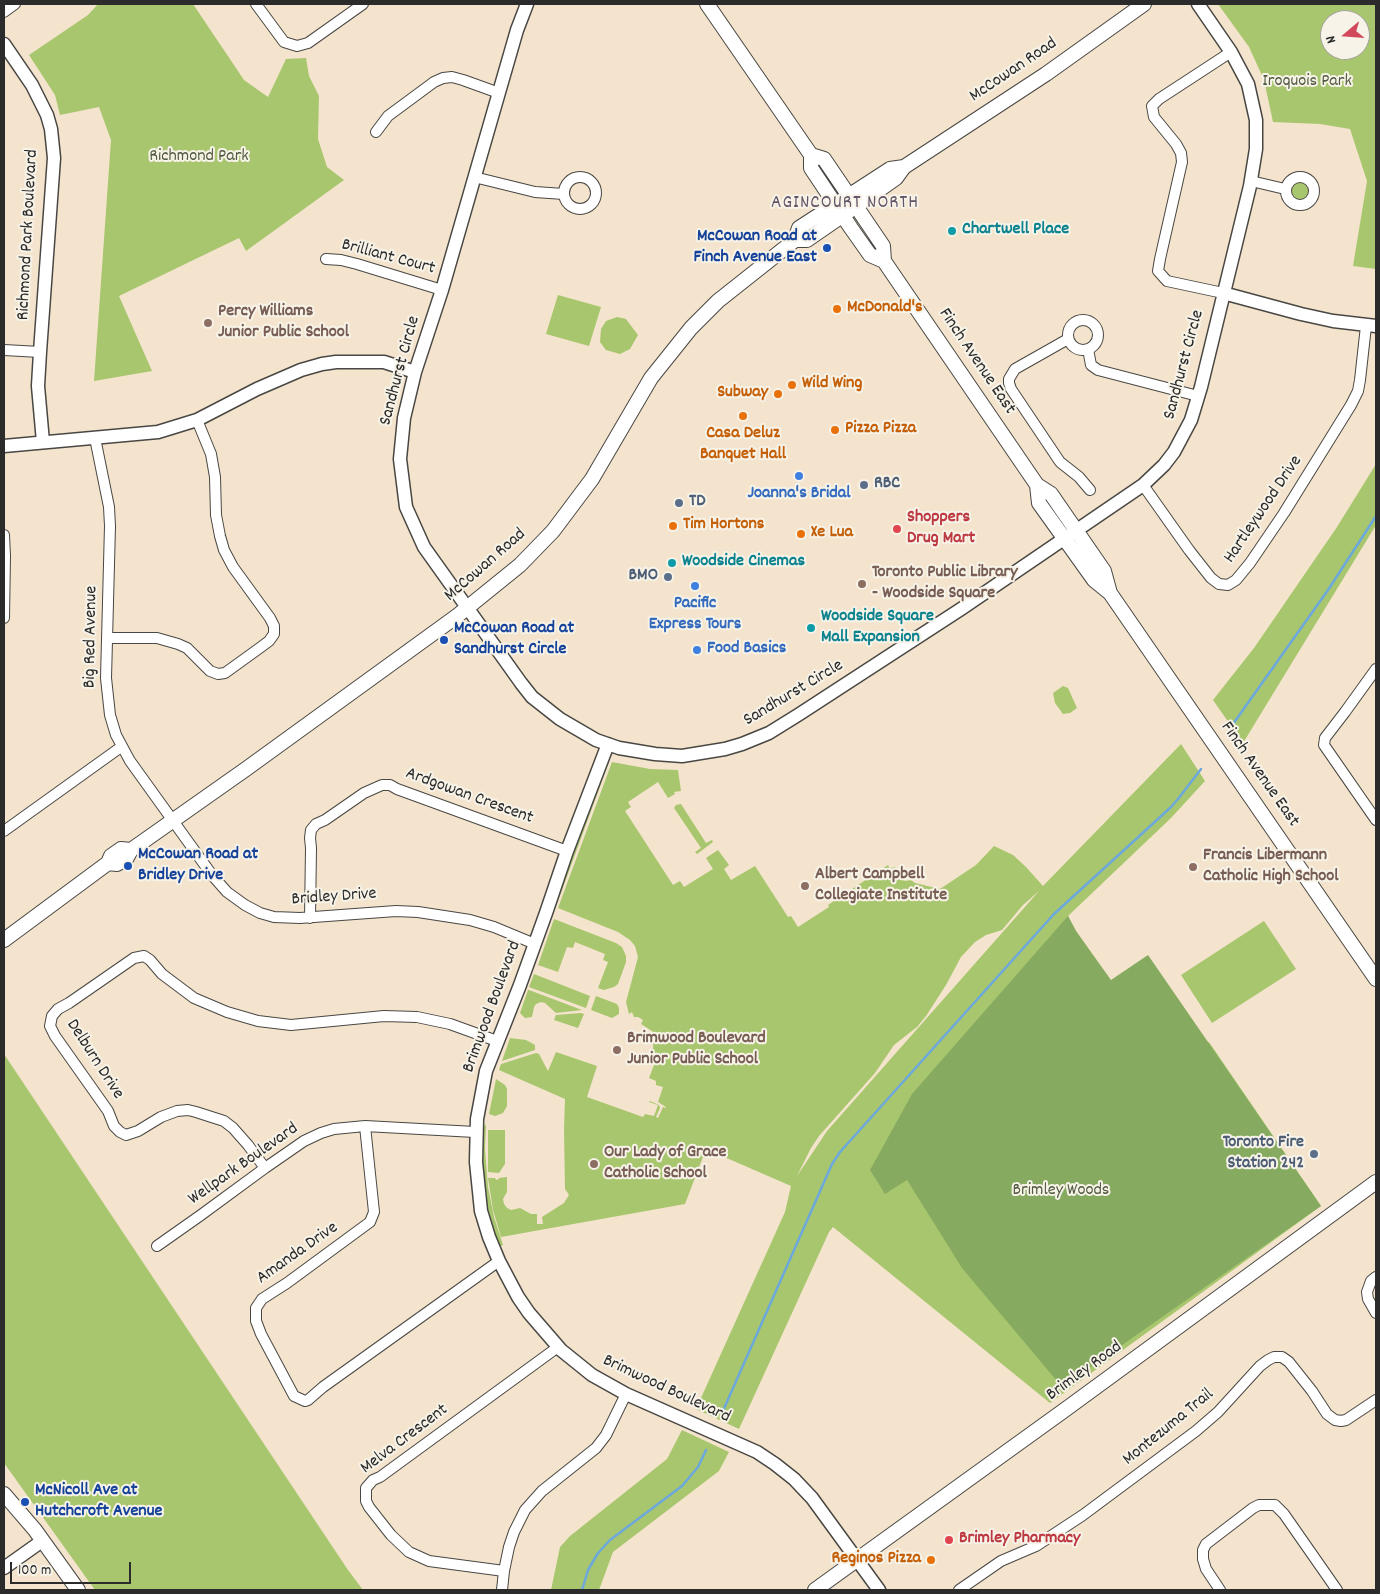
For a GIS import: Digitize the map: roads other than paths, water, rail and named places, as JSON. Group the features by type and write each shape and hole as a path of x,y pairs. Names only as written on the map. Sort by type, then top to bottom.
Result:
{"main road":[{"name":"Finch Avenue East","path":"707,4 811,156 811,168 870,255 884,260"},
{"name":"McCowan Road","path":"4,940 108,864 111,856 121,849 131,850 234,777 467,608 520,565 553,531 592,479 652,378 691,328 729,291 795,240 807,240 839,210 890,169 904,167 1046,74 1144,4"},
{"name":"Finch Avenue East","path":"811,156 824,159 883,246 884,260 1037,486 1039,502 1094,580 1110,593 1376,979"},
{"name":"Finch Avenue East","path":"1037,486 1052,494 1104,571 1110,593"},
{"name":"Brimley Road","path":"815,1590 1066,1410 1376,1182"},
{"path":"4,1494 33,1527 78,1590"}],"street":[{"path":"4,12 15,4"},
{"path":"256,4 284,42 296,46 308,43 363,4"},
{"name":"Sandhurst Circle","path":"527,4 517,30 442,290 415,372 401,438 401,472 406,507 424,548 532,696 577,730 608,744 619,748 655,754 682,756 725,749 742,744 798,716 1077,531 1143,485 1164,465 1178,446 1191,420 1198,396 1251,181 1256,149 1256,120 1248,84 1231,52 1198,4"},
{"name":"Richmond Park Boulevard","path":"4,44 40,99 47,114 54,158 38,386 43,442"},
{"path":"1231,52 1159,99 1152,106 1154,117 1176,144 1181,153 1182,162 1158,271 1167,280 1301,314 1371,326"},
{"path":"376,132 388,116 434,82 443,78 452,77 499,93"},
{"path":"474,177 535,192 564,194"},
{"path":"1251,181 1285,189"},
{"name":"Brilliant Court","path":"326,259 357,264 442,290"},
{"path":"1080,320 1094,324 1098,334 1095,343 1088,349 1083,350 1074,347 1068,339 1068,331 1072,324 1080,320"},
{"name":"Hartleywood Drive","path":"1143,485 1211,578 1219,584 1228,585 1236,580 1284,513 1351,406 1358,391 1371,326"},
{"path":"1068,339 1016,369 1009,379 1009,384 1010,389 1060,462 1090,490"},
{"path":"1088,349 1091,365 1098,370 1198,396"},
{"path":"4,350 40,352"},
{"path":"4,446 158,432 197,420 257,389 302,370 322,364 336,362 384,362 415,372"},
{"path":"107,638 157,638 178,644 187,648 210,671 218,674 225,673 261,648 274,634 274,626 270,618 233,567 224,550 216,515 216,476 197,420"},
{"name":"Big Red Avenue","path":"95,438 109,507 106,678 110,714 121,747 172,820"},
{"path":"4,535 4,618"},
{"path":"1376,669 1325,738 1324,745 1376,820"},
{"name":"Brimwood Boulevard","path":"608,744 567,851 535,944 486,1071 476,1132 476,1162 481,1211 489,1237 499,1262 518,1297 558,1347 592,1375 626,1394 757,1452 775,1464 805,1490 879,1590"},
{"path":"4,831 121,747"},
{"name":"Ardgowan Crescent","path":"310,918 311,830 316,824 325,820 364,793 382,785 390,785 567,851"},
{"name":"Bridley Drive","path":"172,820 212,876 226,892 260,913 274,917 310,918 387,911 418,912 470,920 494,927 535,944"},
{"name":"Delburn Drive","path":"265,1168 233,1128 224,1122 196,1112 177,1111 161,1117 138,1131 126,1135 120,1132 114,1126 108,1110 55,1036 50,1026 52,1016 58,1009 69,1004 134,958 144,956 162,974 194,998 226,1012 258,1021 292,1025 384,1016 417,1017 450,1024 497,1041"},
{"name":"Wellpark Boulevard","path":"157,1246 304,1141 321,1133 334,1129 365,1126 476,1132"},
{"name":"Amanda Drive","path":"365,1126 374,1212 370,1222 262,1299 256,1308 256,1321 261,1334 294,1396 305,1401 308,1400 324,1386 499,1262"},
{"path":"1376,1277 1371,1281 1367,1292 1368,1299 1376,1313"},
{"name":"Melva Crescent","path":"504,1571 429,1561 409,1552 391,1535 369,1507 366,1501 366,1488 373,1480 380,1477 558,1347"},
{"name":"Montezuma Trail","path":"959,1590 1001,1561 1036,1546 1083,1515 1196,1431 1218,1412 1260,1366 1274,1357 1282,1357 1289,1362 1327,1414 1335,1420 1346,1420 1376,1400"},
{"path":"502,1590 504,1571 514,1532 525,1510 542,1491 596,1448 606,1435 626,1394"},
{"path":"1220,1590 1206,1569 1202,1550 1206,1544 1253,1508 1260,1505 1275,1505 1284,1514 1338,1590"},
{"path":"4,1568 42,1541"}],"waterway":[{"path":"1233,724 1328,590 1376,516"},
{"path":"722,1413 832,1164 840,1152 1054,914 1170,808 1201,769"},
{"path":"582,1590 588,1570 598,1553 610,1540 682,1486 698,1467 706,1450"}],"place":[{"name":"Chartwell Place","path":"952,231"},
{"name":"McCowan Road at Finch Avenue East","path":"827,248"},
{"name":"McDonald's","path":"837,309"},
{"name":"Percy Williams Junior Public School","path":"208,323"},
{"name":"Wild Wing","path":"792,385"},
{"name":"Subway","path":"778,394"},
{"name":"Casa Deluz Banquet Hall","path":"743,416"},
{"name":"Pizza Pizza","path":"835,430"},
{"name":"Joanna's Bridal","path":"799,476"},
{"name":"RBC","path":"864,485"},
{"name":"TD","path":"679,503"},
{"name":"Tim Hortons","path":"673,526"},
{"name":"Shoppers Drug Mart","path":"897,529"},
{"name":"Xe Lua","path":"801,534"},
{"name":"Woodside Cinemas","path":"672,563"},
{"name":"BMO","path":"668,577"},
{"name":"Toronto Public Library - Woodside Square","path":"862,584"},
{"name":"Pacific Express Tours","path":"695,586"},
{"name":"Woodside Square Mall Expansion","path":"811,628"},
{"name":"McCowan Road at Sandhurst Circle","path":"444,640"},
{"name":"Food Basics","path":"697,650"},
{"name":"McCowan Road at Bridley Drive","path":"128,866"},
{"name":"Francis Libermann Catholic High School","path":"1193,867"},
{"name":"Albert Campbell Collegiate Institute","path":"805,886"},
{"name":"Brimwood Boulevard Junior Public School","path":"617,1050"},
{"name":"Toronto Fire Station 242","path":"1314,1154"},
{"name":"Our Lady of Grace Catholic School","path":"594,1164"},
{"name":"McNicoll Ave at Hutchcroft Avenue","path":"25,1502"},
{"name":"Brimley Pharmacy","path":"949,1540"},
{"name":"Reginos Pizza","path":"931,1560"}],"district":[{"name":"AGINCOURT NORTH","path":"845,204"}],"park label":[{"name":"Iroquois Park","path":"1307,83"},
{"name":"Richmond Park","path":"199,158"},
{"name":"Brimley Woods","path":"1061,1192"}]}
